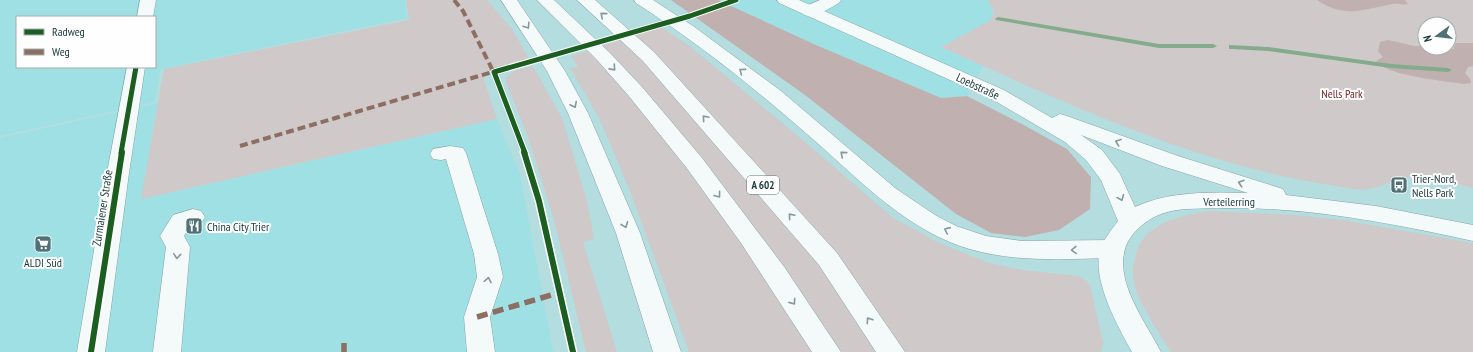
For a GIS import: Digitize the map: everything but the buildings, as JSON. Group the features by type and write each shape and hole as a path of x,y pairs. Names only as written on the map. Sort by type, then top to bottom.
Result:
{"main road":[{"path":"145,16 148,0"},
{"path":"509,0 547,56 578,112 628,233 667,352"},
{"path":"545,0 586,40 661,122 695,164 728,208 827,352"},
{"name":"A 602","path":"586,0 648,56 828,259 891,352"},
{"path":"642,0 674,21 776,97 883,188 921,217 969,240 1001,247 1062,250 1113,249"},
{"name":"Loebstraße","path":"785,0 997,94 1072,138 1094,155 1112,178 1130,222"},
{"path":"810,11 833,0"},
{"name":"Zurmaiener Straße","path":"91,352 118,173 136,68"},
{"path":"997,94 1078,127 1170,161 1304,204"},
{"path":"441,154 450,152 455,153 486,254 490,277 477,317 481,352"},
{"name":"Verteilerring","path":"1141,349 1124,311 1114,280 1112,264 1113,249 1121,233 1130,222 1146,211 1166,205 1186,202 1262,201 1339,208 1473,233"},
{"path":"167,352 178,246 174,242 172,236 181,221 193,217"}],"shaded area":[{"path":"0,0 405,0 407,18 161,69 155,102 0,136"},
{"path":"671,0 718,0 816,45 941,98 967,96 1067,149 1091,177 1090,209 1059,230 1025,237 991,233 956,214 805,95"},
{"path":"718,0 988,0 994,12 991,20 941,47 983,66 967,96 941,98 816,45"},
{"path":"1317,0 1405,0 1408,4 1395,4 1364,10 1346,11 1327,6"},
{"path":"1388,40 1417,46 1417,56 1457,56 1457,43 1473,43 1473,66 1468,67 1465,73 1470,79 1471,83 1464,84 1417,77 1382,66 1376,61 1383,57 1378,51 1380,42"},
{"path":"158,103 142,199 497,119 520,174 553,352 0,352 0,138"}],"green space":[{"path":"406,0 487,0 513,30 529,59 498,67 486,72 484,80 497,119 141,199 164,69 409,20"},
{"name":"Nells Park","path":"988,0 1473,0 1473,188 1430,178 1413,177 1400,179 1366,190 1349,188 1285,177 1234,164 1184,148 1085,111 941,47 991,20 994,12"},
{"path":"661,27 690,46 810,146 892,217 939,243 989,263 1023,270 1079,276 1086,280 1090,285 1103,342 1101,352 689,352 628,186 599,118 570,68 578,67 571,56"},
{"path":"533,66 562,118 586,197 594,239 583,242 617,352 586,352 554,220 529,140 506,82 506,78 513,71"},
{"path":"1209,211 1297,215 1343,220 1473,243 1473,352 1171,352 1149,316 1135,289 1133,267 1135,258 1139,246 1145,237 1163,223"}],"waterway":[{"path":"998,19 1159,46 1213,46"},
{"path":"1232,47 1268,49 1391,66 1448,70"}],"marked path":[{"path":"454,0 463,11 495,75"},
{"path":"240,146 496,71"},
{"path":"477,317 558,293"},
{"path":"344,343 344,352"}],"cycle path":[{"path":"573,352 535,185 519,136 494,72 690,16 736,0"},
{"path":"91,352 118,173 136,68"}],"place":[{"name":"Trier-Nord, Nells Park","path":"1399,185"},
{"name":"China City Trier","path":"194,226"},
{"name":"ALDI Süd","path":"43,244"}]}
